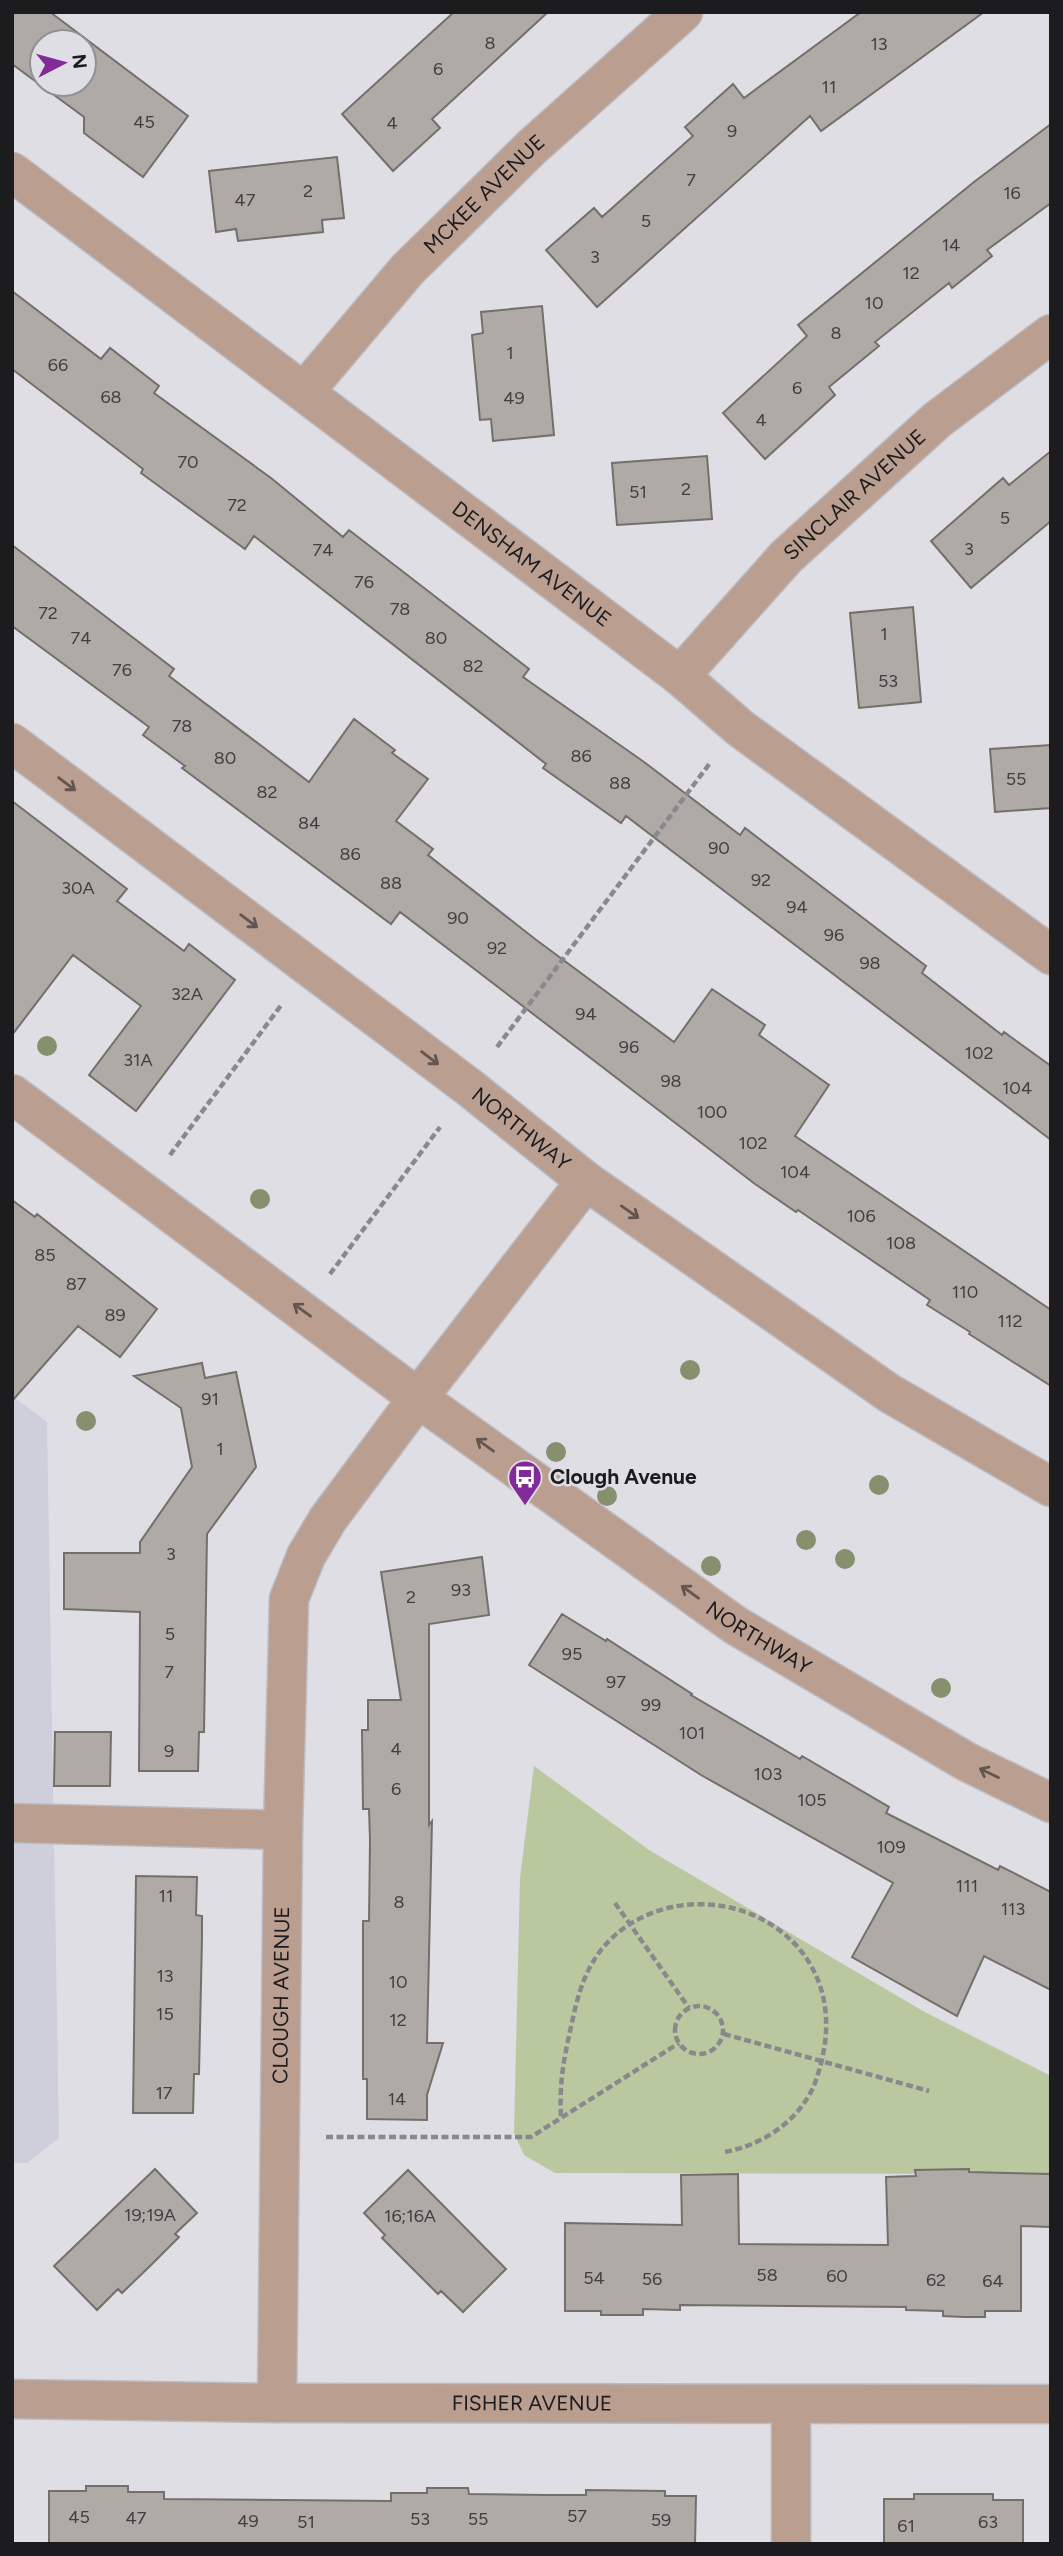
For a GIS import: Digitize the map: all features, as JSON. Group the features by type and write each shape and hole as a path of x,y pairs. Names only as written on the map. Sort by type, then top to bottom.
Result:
{"street":[{"name":"MCKEE AVENUE","path":"304,393 407,270 532,147 683,12"},
{"name":"DENSHAM AVENUE","path":"12,172 680,676 740,728 1051,955"},
{"name":"SINCLAIR AVENUE","path":"680,676 786,557 937,420 1051,334"},
{"name":"NORTHWAY","path":"12,743 470,1088 586,1181 889,1393 1051,1487"},
{"name":"NORTHWAY","path":"12,1094 418,1398 735,1625 967,1762 1051,1802"},
{"name":"CLOUGH AVENUE","path":"277,2403 283,1830 289,1600 306,1556 328,1519 586,1181"},
{"path":"12,1823 283,1830"},
{"name":"FISHER AVENUE","path":"12,2399 277,2403 1051,2404"},
{"path":"791,2405 791,2544"}],"path":[{"path":"493,1054 513,1023 708,766 740,728"},
{"path":"166,1161 309,967"},
{"path":"325,1280 447,1117"},
{"path":"561,2116 559,2090 563,2058 584,1979 608,1941 629,1924 653,1912 678,1905 708,1902 735,1907 758,1917 782,1933 802,1953 815,1975 824,2000 827,2025 822,2062 805,2101 790,2119 756,2143 740,2150 724,2152"},
{"path":"615,1903 689,2008"},
{"path":"704,2005 711,2008 721,2019 724,2034 717,2047 704,2054 690,2053 676,2037 675,2023 689,2008 704,2005"},
{"path":"724,2034 929,2091"},
{"path":"279,2136 531,2137 679,2043"}],"shaded area":[{"path":"12,1396 47,1422 59,2138 27,2163 12,2163"}],"green space":[{"path":"534,1766 649,1850 923,2011 1051,2076 1051,2174 555,2173 524,2155 514,2133 520,1878"}],"building":[{"path":"12,12 50,12 71,28 28,28 28,76 12,64"},
{"path":"454,12 548,12 432,119 440,128 393,171 342,114"},
{"path":"861,12 984,12 821,131 810,116 597,307 546,250 594,208 602,217 693,136 685,127 733,84 744,98"},
{"path":"98,48 188,116 143,177 84,133 84,117 58,98 98,98"},
{"path":"1051,124 1051,203 987,250 992,256 952,288 949,283 875,342 879,346 829,387 835,395 765,459 723,413 807,336 798,325 974,182"},
{"path":"337,157 344,218 322,220 323,232 238,241 236,229 216,232 209,171"},
{"path":"12,291 101,359 110,348 159,386 154,393 271,478 343,537 349,530 529,669 523,677 644,762 740,835 745,828 926,966 922,973 1002,1035 1004,1032 1051,1066 1051,1140 626,816 621,823 543,768 546,764 254,536 245,549 141,473 143,469 12,369"},
{"path":"542,306 554,435 493,441 491,419 480,420 472,335 483,333 481,312"},
{"path":"1051,451 1051,521 971,588 931,541 1003,478 1009,485"},
{"path":"707,456 712,519 617,525 612,463"},
{"path":"12,545 174,669 169,676 309,782 354,719 395,750 392,753 428,779 396,821 433,849 428,855 535,939 674,1042 712,989 765,1025 759,1035 829,1085 795,1136 1051,1310 1051,1386 969,1334 970,1332 927,1305 930,1300 755,1184 400,912 391,924 182,768 185,766 143,735 149,727 12,626"},
{"path":"913,607 921,702 859,708 850,613"},
{"path":"1051,745 1051,808 995,812 990,749"},
{"path":"12,801 127,889 117,901 184,951 189,944 235,980 136,1111 89,1075 141,1006 73,955 12,1035"},
{"path":"12,1200 35,1217 37,1214 157,1309 120,1357 78,1326 12,1401"},
{"path":"202,1363 205,1378 236,1372 256,1467 207,1534 204,1732 199,1732 198,1771 139,1771 140,1612 64,1609 64,1553 140,1553 140,1542 192,1467 181,1408 134,1376"},
{"path":"482,1557 489,1615 429,1624 429,1825 432,1821 427,2043 443,2043 427,2095 427,2120 367,2119 367,2079 363,2079 363,1921 369,1921 370,1840 369,1809 363,1809 362,1730 368,1730 368,1700 401,1700 381,1572"},
{"path":"562,1614 606,1641 607,1639 691,1695 889,1807 886,1813 998,1870 1000,1866 1051,1892 1051,1990 984,1956 957,2016 852,1957 893,1883 701,1775 529,1665"},
{"path":"55,1732 111,1732 110,1786 54,1786"},
{"path":"136,1876 197,1877 196,1915 202,1916 202,1938 199,2074 194,2074 193,2113 133,2113"},
{"path":"155,2169 197,2213 175,2234 179,2237 150,2266 122,2293 118,2289 97,2310 54,2266"},
{"path":"969,2169 969,2172 1051,2174 1051,2227 1021,2226 1021,2311 985,2311 985,2317 964,2317 943,2316 943,2311 906,2310 906,2307 680,2305 680,2310 643,2309 643,2315 601,2315 601,2311 565,2311 565,2223 682,2225 681,2175 738,2174 739,2244 888,2245 886,2177 916,2176 915,2170"},
{"path":"408,2170 506,2269 463,2312 441,2291 438,2294 382,2238 385,2235 364,2213"},
{"path":"86,2486 128,2486 128,2492 164,2492 164,2499 391,2501 391,2493 427,2493 427,2488 468,2488 469,2494 546,2495 586,2495 586,2490 665,2491 665,2496 696,2496 695,2544 49,2544 49,2491 86,2491"},
{"path":"914,2494 993,2494 993,2500 1023,2500 1023,2544 884,2544 884,2499 914,2499"}],"place":[{"name":"Clough Avenue","path":"525,1507"}]}
